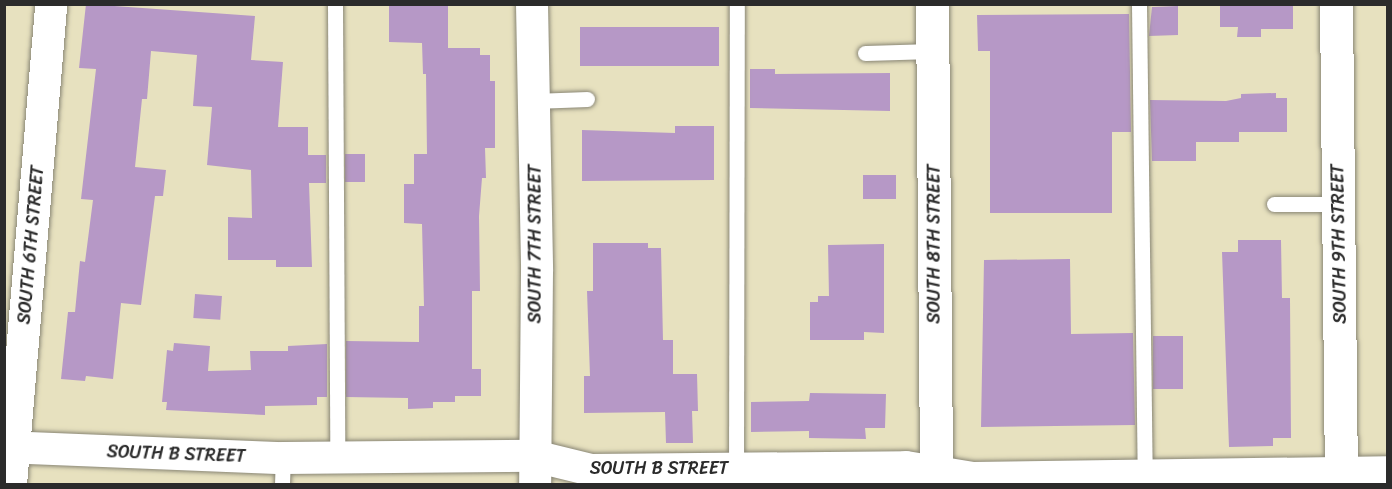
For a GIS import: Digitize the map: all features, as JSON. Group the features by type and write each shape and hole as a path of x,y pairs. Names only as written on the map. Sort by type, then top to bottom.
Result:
{"highway":[{"name":"SOUTH 8TH STREET","path":"932,4 936,478"},
{"name":"SOUTH 9TH STREET","path":"1336,4 1341,479"}],"street":[{"name":"SOUTH 6TH STREET","path":"11,484 9,447 51,4"},
{"name":"SOUTH 7TH STREET","path":"532,4 535,470"},
{"name":"SOUTH B STREET","path":"9,447 282,471 338,458 535,470 736,476 906,467 936,478 1341,479 1388,472"}],"lane":[{"path":"334,4 338,458"},
{"path":"736,476 737,4"},
{"path":"1139,4 1145,480"},
{"path":"865,52 933,51"},
{"path":"534,101 587,99"},
{"path":"1274,204 1338,204"}],"building":[{"path":"86,4 255,16 251,60 283,62 278,127 308,127 308,155 326,155 326,183 309,183 312,267 276,267 276,260 228,260 228,217 252,218 251,170 207,165 212,107 193,106 197,55 151,51 147,99 142,99 135,167 166,170 163,196 155,196 141,305 121,303 113,379 86,376 85,381 61,379 68,312 75,312 80,261 85,262 93,200 81,199 96,69 79,68"},
{"path":"389,4 448,4 448,48 480,48 480,55 490,55 490,81 495,81 495,148 485,148 486,178 482,178 479,216 480,291 472,291 472,369 481,369 481,396 455,396 455,402 433,402 433,408 408,409 408,398 346,397 346,341 419,342 419,306 424,306 422,224 404,223 404,184 414,184 414,154 427,154 426,74 423,74 422,43 389,42"},
{"path":"1220,4 1293,4 1293,29 1261,29 1261,37 1237,37 1238,27 1220,27"},
{"path":"1178,6 1178,35 1149,36 1152,7"},
{"path":"1129,14 1131,132 1112,132 1112,213 990,213 990,51 978,51 977,15"},
{"path":"580,27 719,27 719,66 580,66"},
{"path":"750,69 775,69 775,74 890,73 890,111 750,108"},
{"path":"1276,93 1276,98 1287,98 1287,132 1239,132 1239,142 1196,142 1196,161 1152,161 1150,100 1226,101 1241,98 1241,94"},
{"path":"675,126 714,126 714,180 582,181 582,130 675,133"},
{"path":"345,154 365,154 365,182 345,182"},
{"path":"863,175 896,175 896,199 863,199"},
{"path":"1238,240 1281,240 1282,298 1290,298 1291,438 1273,438 1273,446 1229,447 1222,252 1238,252"},
{"path":"593,243 648,243 648,248 661,248 663,340 673,340 673,374 697,374 698,411 692,411 693,443 666,443 665,412 584,413 584,376 590,376 587,291 593,291"},
{"path":"884,244 884,333 864,332 864,340 810,340 810,302 818,302 818,296 829,296 828,245"},
{"path":"1070,259 1071,334 1133,333 1135,425 981,427 984,260"},
{"path":"195,294 222,296 220,320 193,318"},
{"path":"1153,336 1183,336 1183,389 1153,389"},
{"path":"174,343 210,346 208,371 251,370 250,351 288,351 288,346 327,344 327,397 317,397 317,405 265,406 265,415 166,410 167,402 162,402 167,350 173,351"},
{"path":"810,393 886,394 885,428 865,428 866,439 809,438 809,431 751,432 751,402 809,401"}]}
